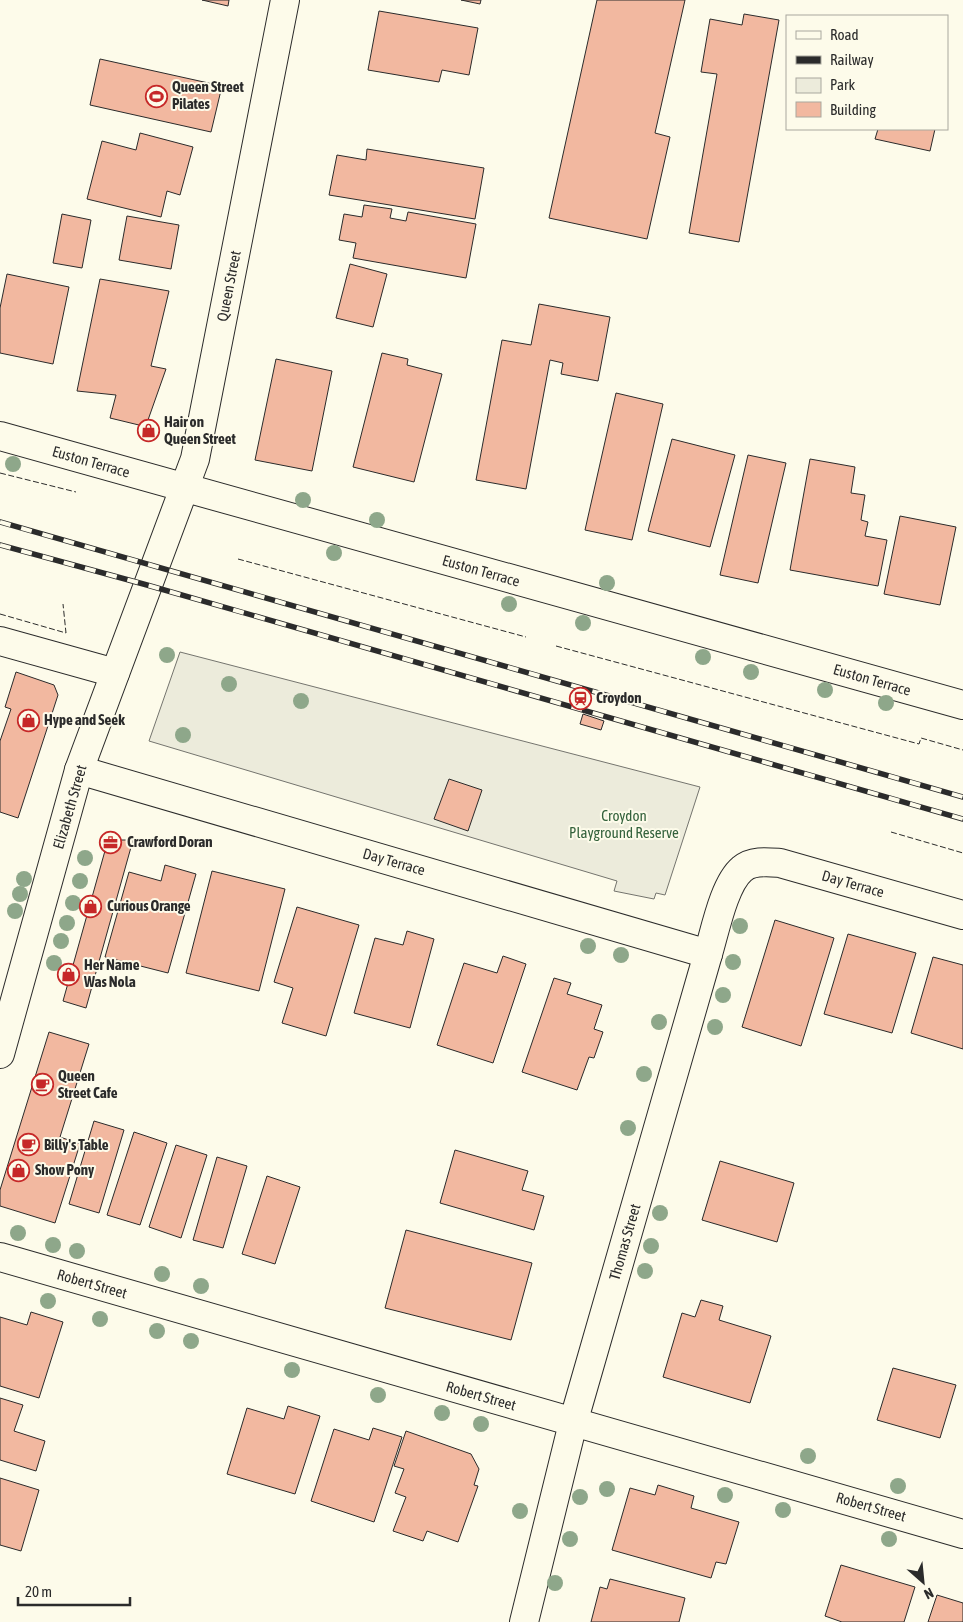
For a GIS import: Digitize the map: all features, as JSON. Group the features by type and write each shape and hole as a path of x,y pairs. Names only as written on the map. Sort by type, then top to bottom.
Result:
{"street":[{"name":"Queen Street","path":"154,566 195,460 285,0"},
{"name":"Euston Terrace","path":"0,436 184,489 963,705"},
{"name":"Elizabeth Street","path":"0,1054 80,770 154,566"},
{"path":"0,641 115,673"},
{"name":"Day Terrace","path":"80,770 708,954"},
{"name":"Day Terrace","path":"743,868 759,862 780,863 963,915"},
{"name":"Thomas Street","path":"524,1622 573,1423 708,954 730,885 743,868"},
{"name":"Robert Street","path":"0,1257 963,1534"}],"green space":[{"name":"Croydon Playground Reserve","path":"180,652 700,787 665,895 656,893 654,899 614,891 617,881 149,741"}],"building":[{"path":"202,0 229,0 228,6"},
{"path":"461,0 481,0 480,4"},
{"path":"597,0 685,0 655,133 670,137 647,239 549,218"},
{"path":"379,11 478,28 469,75 442,70 439,82 368,70"},
{"path":"744,14 779,20 739,242 689,233 717,74 701,72 710,19 742,25"},
{"name":"Queen Street Pilates","path":"100,59 222,86 211,132 90,105"},
{"path":"878,130 935,130 930,151 875,139"},
{"path":"140,133 193,147 180,195 167,191 161,217 87,199 102,141 136,150"},
{"path":"367,149 484,168 475,219 329,195 337,155 366,160"},
{"path":"364,205 392,209 390,218 406,221 408,212 476,224 466,278 353,258 356,243 339,240 344,214 362,217"},
{"path":"62,214 91,220 82,268 53,263"},
{"path":"127,216 179,225 171,269 119,260"},
{"path":"350,264 387,274 373,327 336,318"},
{"path":"7,274 69,287 53,364 0,353 0,308"},
{"path":"100,279 169,291 151,366 166,369 148,420 143,426 110,418 116,395 77,391"},
{"path":"539,304 610,317 598,381 561,374 563,363 550,360 526,489 476,480 502,340 531,345"},
{"path":"382,353 408,359 407,365 442,374 414,482 353,467"},
{"path":"276,359 332,371 312,471 255,460"},
{"path":"616,393 663,404 632,540 585,530"},
{"path":"672,439 735,455 710,547 648,531"},
{"path":"748,455 786,463 758,583 720,575"},
{"path":"810,459 855,467 851,493 865,495 861,520 868,522 865,536 887,540 878,586 790,570"},
{"path":"900,516 956,527 940,605 884,594"},
{"path":"16,672 54,685 58,695 18,818 0,812 0,741 11,709 5,707"},
{"path":"583,714 604,721 601,730 580,724"},
{"path":"449,779 482,790 468,831 434,819"},
{"path":"108,840 133,840 86,1008 63,1001"},
{"path":"165,865 196,874 168,973 105,957 129,872 161,881"},
{"path":"212,871 285,889 259,991 186,973"},
{"path":"297,907 359,925 326,1036 282,1023 293,988 274,982"},
{"path":"775,920 834,938 801,1046 742,1027"},
{"path":"407,931 434,939 410,1028 354,1013 375,938 403,945"},
{"path":"848,934 916,953 892,1033 824,1014"},
{"path":"503,956 526,964 493,1063 437,1045 464,963 497,973"},
{"path":"933,957 963,965 963,1049 911,1033"},
{"path":"554,978 571,983 567,994 602,1005 594,1029 603,1032 594,1058 589,1057 577,1090 522,1072"},
{"path":"49,1032 89,1044 60,1137 80,1144 55,1223 0,1206 0,1190"},
{"path":"94,1121 124,1130 99,1213 69,1204"},
{"path":"134,1132 167,1143 140,1225 107,1215"},
{"path":"176,1145 207,1155 181,1238 149,1227"},
{"path":"455,1150 528,1171 522,1190 544,1196 534,1230 440,1203"},
{"path":"217,1157 247,1166 223,1248 193,1240"},
{"path":"720,1161 794,1183 777,1242 702,1220"},
{"path":"267,1176 300,1187 275,1264 242,1254"},
{"path":"406,1230 532,1263 511,1340 385,1308"},
{"path":"701,1300 723,1306 719,1320 771,1336 750,1403 663,1377 682,1313 695,1317"},
{"path":"31,1312 63,1322 39,1398 0,1386 0,1317 27,1325"},
{"path":"893,1368 956,1385 940,1438 877,1420"},
{"path":"0,1398 23,1405 14,1431 45,1441 36,1471 0,1460"},
{"path":"288,1406 320,1416 295,1494 227,1474 247,1408 284,1419"},
{"path":"373,1428 402,1437 374,1522 311,1501 334,1429 369,1440"},
{"path":"406,1431 471,1454 479,1469 474,1485 478,1486 458,1542 427,1531 423,1541 393,1531 406,1497 395,1493 404,1469 394,1466"},
{"path":"0,1478 39,1490 21,1551 0,1545"},
{"path":"658,1485 694,1496 691,1508 739,1522 726,1564 716,1562 711,1578 612,1550 630,1488 655,1495"},
{"path":"841,1565 915,1587 904,1622 842,1622 825,1616"},
{"path":"610,1579 685,1598 679,1622 591,1622 600,1587 607,1589"},
{"path":"937,1595 963,1603 963,1622 928,1622"}],"railway":[{"path":"0,522 963,797"},
{"path":"0,545 147,585 963,819"}],"fence":[{"path":"0,473 76,492"},
{"path":"238,559 526,637"},
{"path":"0,614 66,633 63,604"},
{"path":"556,646 919,744 921,738 963,750"},
{"path":"891,832 963,853"}],"place":[{"name":"Queen Street Pilates","path":"156,96"},
{"name":"Hair on Queen Street","path":"148,431"},
{"name":"Croydon","path":"580,698"},
{"name":"Hype and Seek","path":"28,720"},
{"name":"Crawford Doran","path":"111,842"},
{"name":"Curious Orange","path":"91,906"},
{"name":"Her Name Was Nola","path":"68,974"},
{"name":"Queen Street Cafe","path":"42,1085"},
{"name":"Billy's Table","path":"28,1145"},
{"name":"Show Pony","path":"19,1170"}]}
